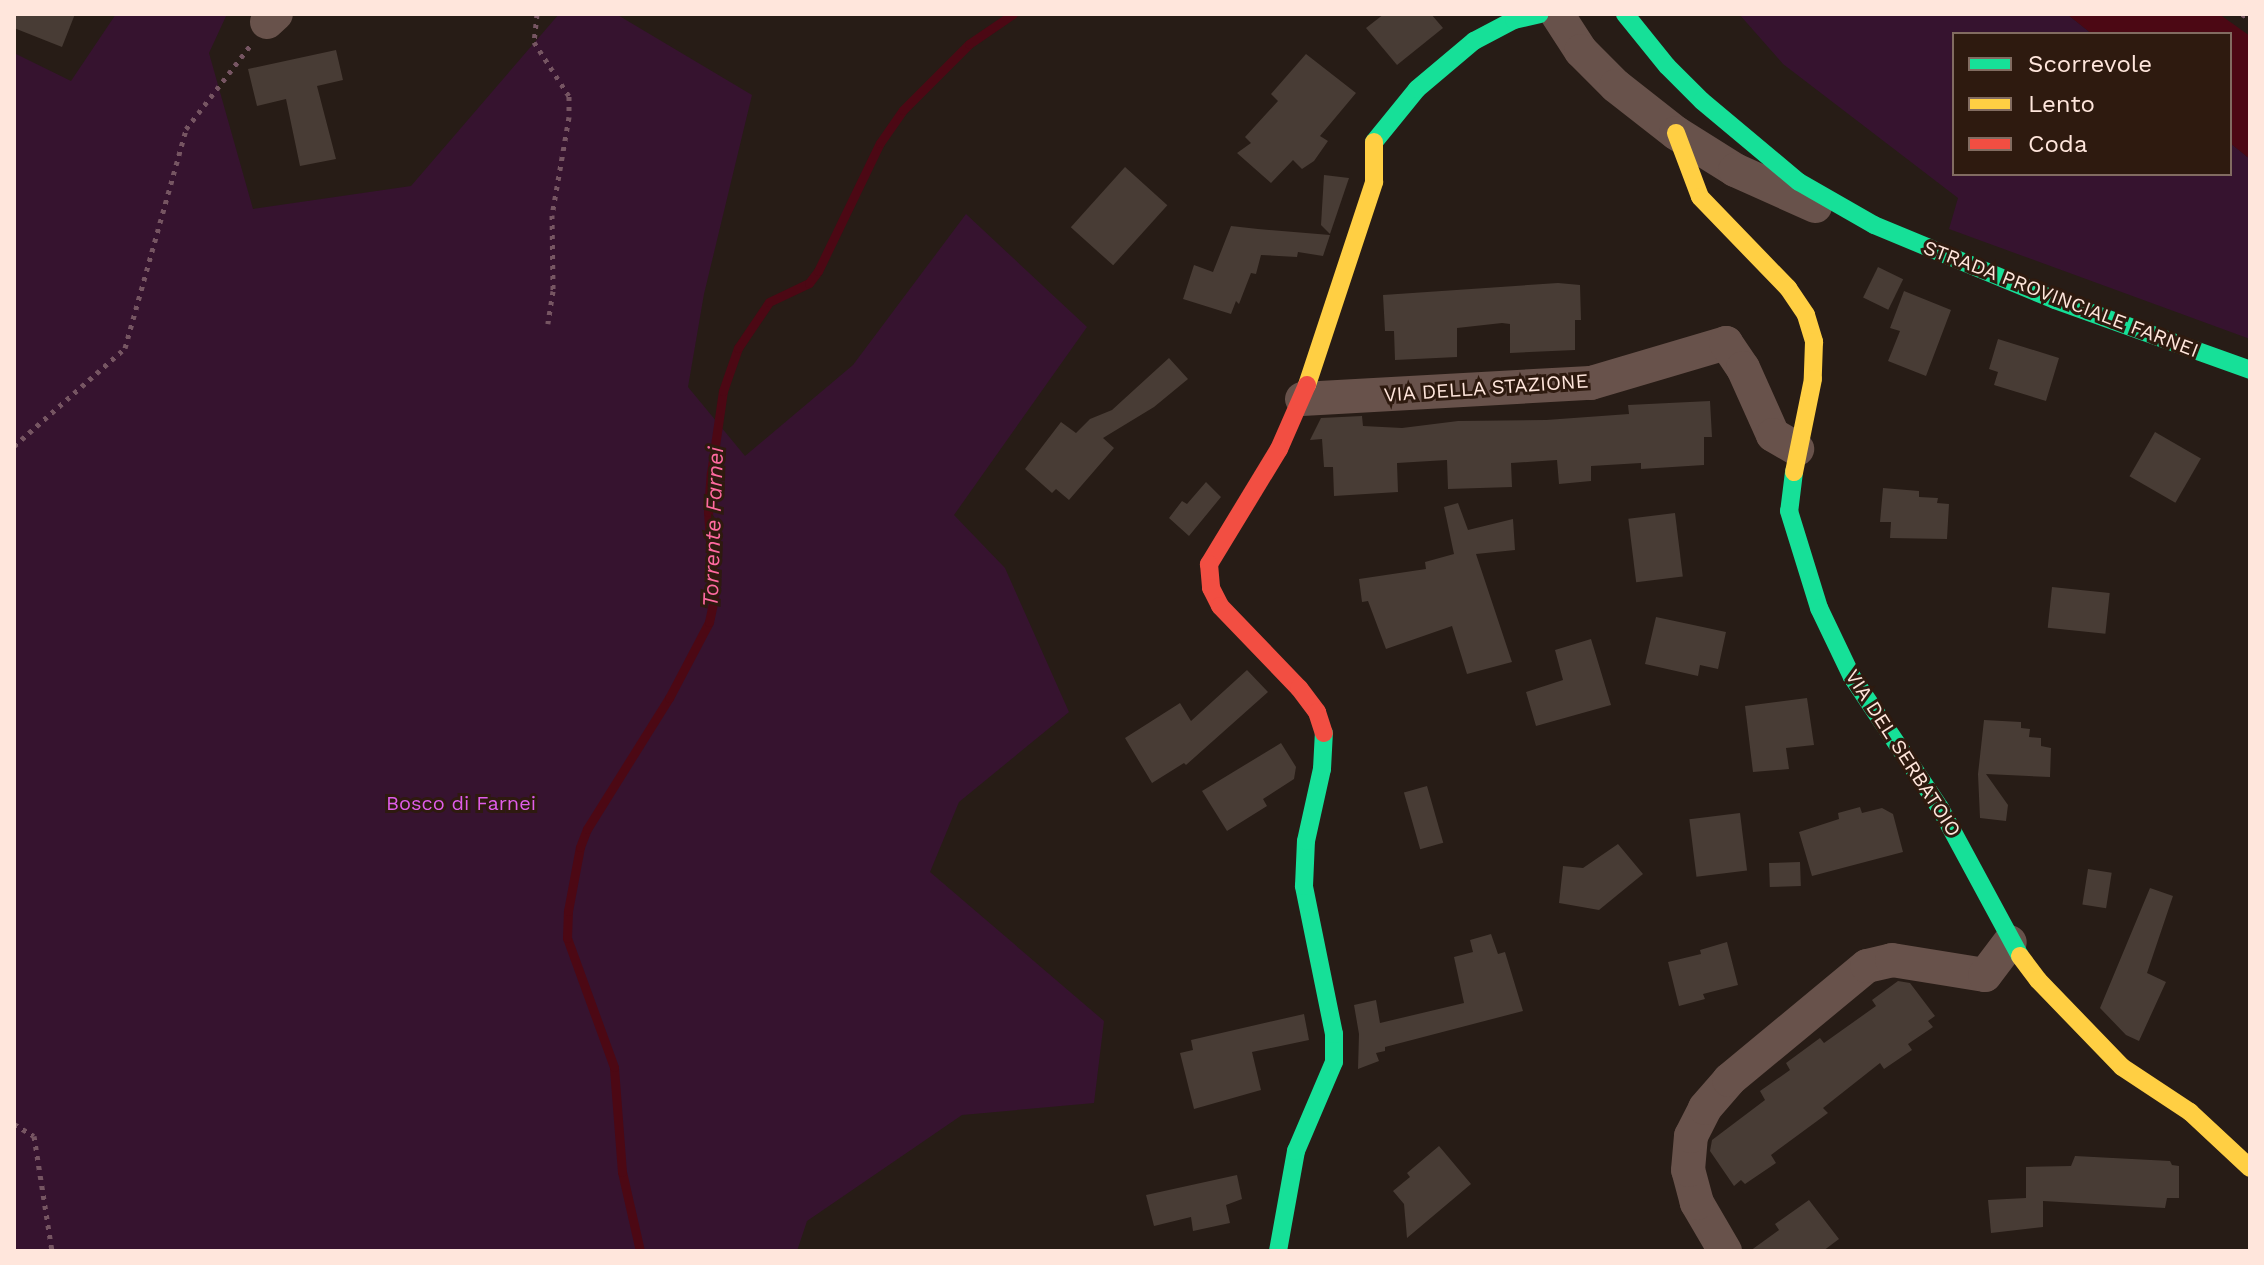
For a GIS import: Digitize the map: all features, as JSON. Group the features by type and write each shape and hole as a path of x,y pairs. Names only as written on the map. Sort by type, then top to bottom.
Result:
{"street":[{"path":"1278,1251 1296,1151 1334,1062 1331,1011 1304,886 1306,841 1322,769 1325,736 1317,712 1299,688 1220,606 1211,588 1209,564 1279,449 1302,399 1374,182 1374,140 1417,89 1474,41 1514,20 1539,14"},
{"name":"STRADA PROVINCIALE FARNEI","path":"1557,14 1581,51 1616,86 1676,133 1735,170 1793,199 1874,225 2055,300 2250,370"},
{"name":"STRADA PROVINCIALE FARNEI","path":"1625,14 1667,66 1702,101 1799,182 1874,225"},
{"name":"VIA DEL SERBATOIO","path":"1676,133 1700,197 1788,288 1806,315 1814,342 1813,379 1797,449 1789,511 1819,608 1852,677 1959,841 2010,942 2038,980 2122,1067 2190,1112 2250,1168"},
{"name":"VIA DELLA STAZIONE","path":"1302,399 1591,383 1726,343 1743,368 1773,435 1797,449"},
{"path":"1725,1251 1697,1203 1688,1170 1691,1136 1705,1108 1729,1080 1867,966 1892,960 1985,975 2010,942"}],"path":[{"path":"537,14 534,42 569,96 552,215 553,291 548,324"},
{"path":"2242,14 2250,19"},
{"path":"14,446 125,348 186,129 272,18"},
{"path":"14,1124 34,1136 52,1251"}],"green space":[{"name":"Bosco di Farnei","path":"116,14 227,14 209,53 253,209 411,186 559,14 616,14 752,95 704,294 688,387 745,456 853,365 966,214 1087,327 954,515 1005,568 1069,712 959,802 930,872 1104,1021 1094,1103 962,1115 807,1221 797,1251 14,1251 14,53 71,81"},
{"path":"1739,14 2067,14 2090,32 1952,32 1952,176 2232,176 2232,145 2250,159 2250,339 1949,229 1958,198 1783,64"}],"shaded area":[{"path":"2067,14 2219,14 2250,36 2250,159 2232,145 2232,32 2090,32"}],"building":[{"path":"14,14 75,14 62,47 14,28"},
{"path":"1384,14 1431,14 1443,28 1397,65 1366,28"},
{"path":"336,50 343,80 317,86 336,159 300,166 286,99 257,106 248,69"},
{"path":"1306,54 1356,93 1320,136 1328,141 1314,161 1302,169 1293,160 1271,183 1237,153 1251,143 1245,137 1278,101 1271,94"},
{"path":"1125,167 1167,205 1113,265 1071,227"},
{"path":"1324,175 1349,178 1330,234 1321,225"},
{"path":"1231,226 1330,235 1323,256 1298,252 1297,257 1261,255 1256,274 1251,273 1239,304 1236,301 1231,314 1183,299 1194,265 1213,272"},
{"path":"1878,267 1903,279 1888,310 1863,298"},
{"path":"1558,283 1580,285 1581,320 1575,320 1575,350 1510,353 1510,324 1502,323 1457,328 1457,357 1395,360 1394,331 1385,331 1383,295"},
{"path":"1904,291 1951,310 1926,376 1888,361 1900,331 1890,328"},
{"path":"1998,339 2059,358 2046,401 1994,385 1998,372 1989,369"},
{"path":"1169,358 1188,379 1154,407 1103,438 1114,448 1069,500 1056,489 1052,493 1025,469 1061,422 1076,433 1090,419 1112,410"},
{"path":"1710,401 1712,437 1704,437 1704,465 1641,469 1641,463 1591,466 1591,481 1559,484 1557,460 1511,463 1512,487 1448,489 1447,460 1397,463 1398,492 1334,496 1333,467 1324,467 1322,439 1310,440 1321,418 1362,416 1363,426 1402,428 1458,421 1546,420 1629,414 1628,405"},
{"path":"2155,432 2201,458 2175,503 2130,476"},
{"path":"1206,482 1221,497 1189,536 1169,518 1182,501 1187,504"},
{"path":"1883,488 1919,491 1919,497 1938,498 1937,503 1949,504 1947,539 1890,538 1891,522 1880,522"},
{"path":"1458,503 1468,530 1513,519 1515,550 1476,554 1512,662 1467,674 1452,626 1386,649 1368,601 1362,602 1359,579 1426,569 1425,562 1454,554 1444,507"},
{"path":"1675,513 1683,577 1636,582 1628,519"},
{"path":"2052,587 2110,593 2105,634 2048,628"},
{"path":"1656,617 1726,632 1718,669 1700,665 1698,676 1645,664"},
{"path":"1591,639 1611,705 1536,726 1526,692 1563,680 1555,650"},
{"path":"1247,670 1268,692 1186,765 1184,763 1152,783 1125,738 1180,703 1191,721"},
{"path":"1807,698 1814,745 1786,748 1789,769 1753,772 1745,706"},
{"path":"1984,720 2021,722 2021,728 2030,729 2029,737 2041,738 2041,746 2051,748 2050,777 1986,774 2008,805 2006,821 1980,818 1978,774"},
{"path":"1281,743 1296,767 1294,779 1263,799 1267,806 1227,831 1202,791"},
{"path":"1427,786 1443,843 1420,849 1404,793"},
{"path":"1860,807 1862,813 1882,808 1893,814 1903,852 1812,876 1799,832 1839,819 1838,813"},
{"path":"1740,813 1747,871 1696,877 1689,819"},
{"path":"1618,844 1643,874 1599,910 1559,903 1563,866 1583,868"},
{"path":"1800,862 1801,886 1770,887 1769,863"},
{"path":"2088,869 2112,873 2106,908 2082,905"},
{"path":"2150,888 2173,896 2147,973 2166,982 2139,1041 2126,1035 2100,1008"},
{"path":"1491,934 1498,954 1505,952 1523,1011 1385,1047 1385,1051 1376,1053 1379,1061 1358,1069 1359,1034 1354,1005 1376,1000 1380,1023 1464,1003 1454,957 1473,952 1470,940"},
{"path":"1727,942 1738,985 1703,994 1705,999 1679,1006 1668,962 1701,954 1700,950"},
{"path":"1898,981 1910,983 1935,1016 1928,1021 1933,1027 1908,1044 1912,1050 1884,1069 1880,1063 1823,1108 1828,1113 1771,1155 1776,1163 1745,1184 1741,1180 1734,1186 1710,1151 1712,1140 1765,1100 1760,1091 1790,1070 1786,1063 1820,1038 1824,1043 1876,1006 1872,1000"},
{"path":"1304,1014 1309,1040 1252,1052 1261,1090 1194,1109 1180,1053 1193,1050 1191,1040"},
{"path":"1439,1146 1471,1184 1407,1238 1404,1204 1393,1191 1410,1177 1407,1173"},
{"path":"2075,1156 2170,1161 2172,1165 2179,1166 2179,1198 2167,1198 2165,1208 2043,1201 2043,1227 1991,1233 1988,1200 2026,1198 2026,1167 2071,1166"},
{"path":"1237,1175 1242,1199 1226,1205 1230,1223 1193,1231 1191,1217 1154,1226 1146,1195"},
{"path":"1809,1200 1839,1239 1823,1251 1750,1251 1779,1230 1775,1224"}],"waterway":[{"name":"Torrente Farnei","path":"640,1251 622,1172 614,1067 567,938 568,911 580,847 587,829 669,698 709,622 714,599 708,512 711,473 723,391 738,348 769,302 809,283 818,271 880,143 903,110 969,44 1013,14"}],"traffic: fast":[{"path":"1374,142 1417,89 1474,41 1514,20 1539,14"},
{"path":"1625,14 1667,66 1702,101 1799,182 1874,225 2055,300 2250,370"},
{"path":"1794,472 1789,511 1819,608 1852,677 1940,808 2020,956"},
{"path":"1278,1251 1296,1151 1334,1062 1334,1034 1304,886 1306,841 1322,769 1324,733"}],"traffic: slow":[{"path":"1676,133 1700,197 1788,288 1806,315 1814,342 1813,379 1794,472"},
{"path":"1307,385 1374,182 1374,142"},
{"path":"2020,956 2038,980 2122,1067 2190,1112 2250,1168"}],"traffic: jam":[{"path":"1307,385 1279,449 1209,564 1211,588 1220,606 1299,688 1317,712 1324,733"}]}
